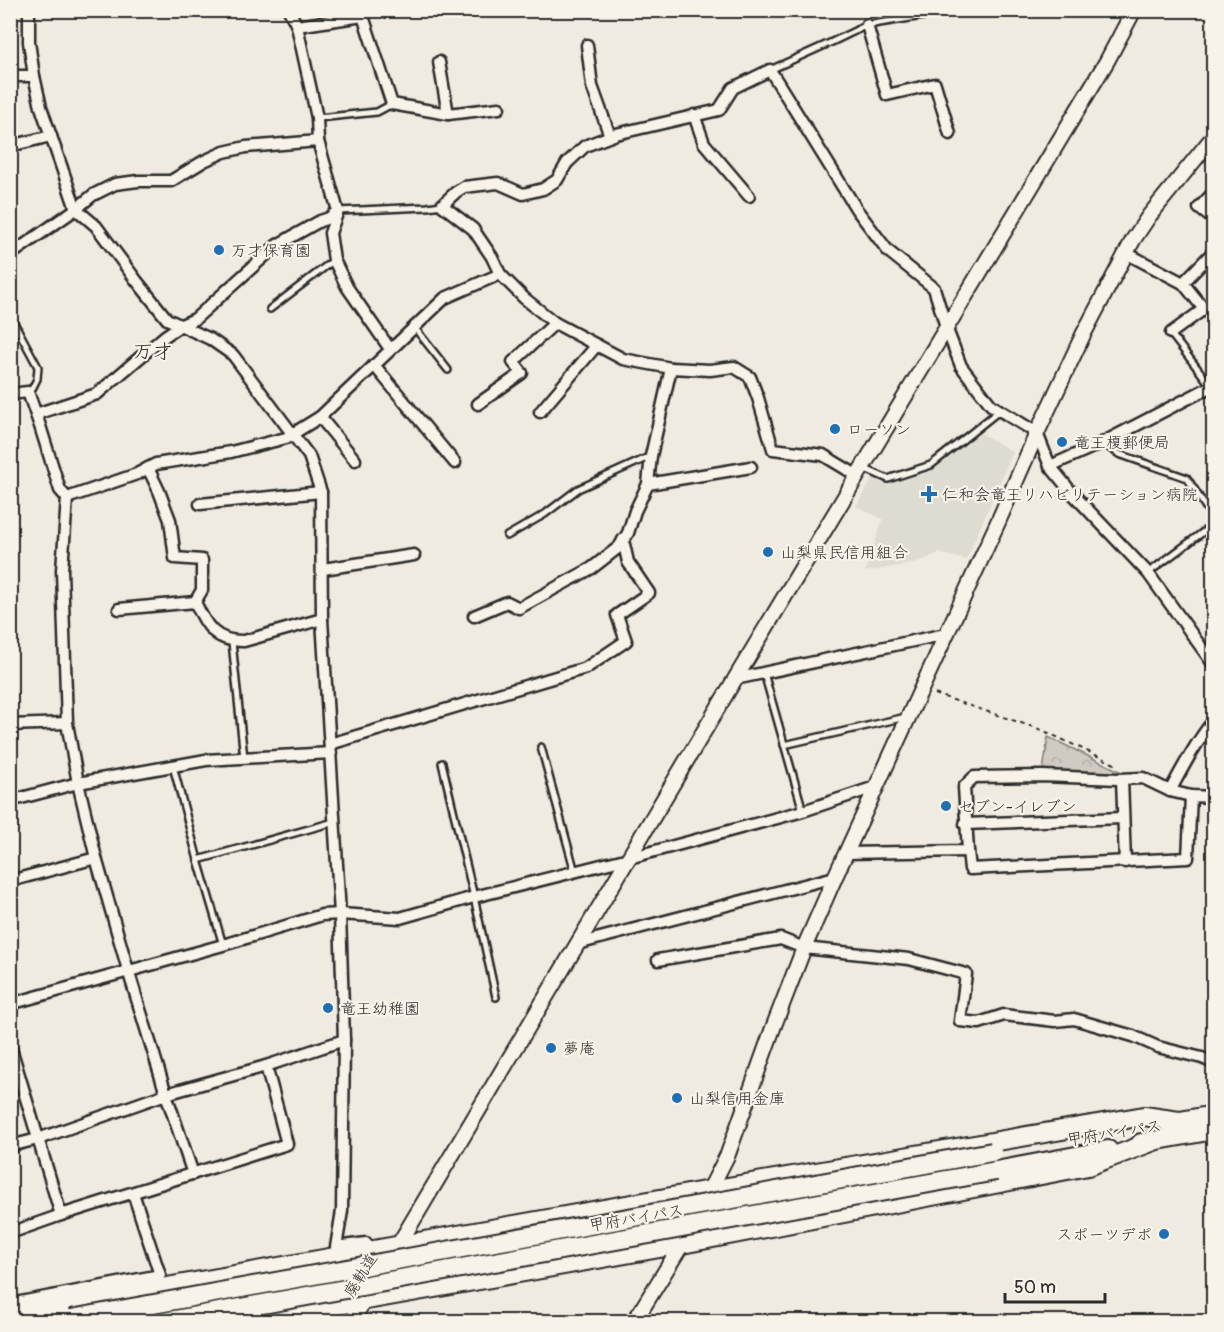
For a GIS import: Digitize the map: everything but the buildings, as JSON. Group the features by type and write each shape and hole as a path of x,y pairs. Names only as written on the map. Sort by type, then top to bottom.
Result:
{"highway":[{"name":"甲府バイパス","path":"65,1320 992,1152 1214,1115"},
{"path":"10,1317 400,1243 1144,1116 1179,1121"},
{"name":"甲府バイパス","path":"164,1322 1214,1130"},
{"path":"242,1322 682,1244 1088,1166 1154,1141"}],"street":[{"path":"29,10 29,42 41,107 76,209 96,226 167,319 210,339 233,355 309,456 321,492 322,619 340,914 344,1040 342,1211 336,1247 400,1243"},
{"path":"289,10 297,26 317,118 318,141 338,211 330,233 334,260 347,287 390,350"},
{"name":"廃軌道","path":"351,1322 1107,61 1134,10"},
{"path":"297,26 367,13 392,104 448,114 500,108"},
{"path":"867,25 887,95 935,84 950,134"},
{"path":"587,45 592,86 610,136"},
{"path":"439,62 448,114"},
{"path":"860,472 823,455 773,449 750,377 734,367 710,370 671,368 623,359 555,323 524,298 500,274 492,257 472,229 442,205 464,187 498,183 523,194 543,189 557,180 567,163 585,146 610,136 719,110 733,88 770,70 857,210 888,250 934,288 961,366 991,405 1037,432 1050,466 1072,493 1148,573 1213,662"},
{"path":"10,76 34,76"},
{"path":"694,115 704,143 749,196"},
{"path":"10,147 51,136"},
{"path":"634,1322 682,1244 728,1154 804,948 845,853 1083,335 1126,253 1149,216 1214,136"},
{"path":"10,255 93,195 115,184 171,181 204,161 224,152 246,147 318,141"},
{"path":"1214,192 1199,208 1214,220"},
{"path":"36,414 97,394 165,336 195,318 277,245 338,211"},
{"path":"1183,283 1214,251"},
{"path":"1126,253 1183,283 1209,308 1171,333"},
{"path":"67,498 137,474 156,464 231,452 286,438 320,417 445,298 500,274"},
{"path":"478,404 522,373 513,362 555,323"},
{"path":"540,412 597,345"},
{"path":"374,365 455,463"},
{"path":"474,616 507,602 519,608 592,568 619,547 628,533 635,511 648,484 651,456 671,368"},
{"path":"1050,466 1102,443 1213,387"},
{"path":"10,394 28,392 60,490 67,498 62,570 67,723 78,783 96,858 128,970 193,1174"},
{"path":"320,417 355,460"},
{"path":"648,484 751,467"},
{"path":"148,468 170,520 175,558 202,560 202,590 195,602"},
{"path":"200,504 321,492"},
{"path":"10,801 78,783 206,760 330,748 586,668 627,640 617,615 649,593 628,562 623,540"},
{"path":"323,569 414,555"},
{"path":"119,609 195,602"},
{"path":"195,602 203,620 210,628 232,642 244,641 322,619"},
{"path":"735,679 946,634"},
{"path":"1170,791 1204,732 1214,720"},
{"path":"10,725 67,723"},
{"path":"1191,796 1188,858 970,868 964,787 974,777 1143,778 1170,791 1191,796 1214,797"},
{"path":"1122,779 1125,862"},
{"path":"10,1004 224,945 322,915 400,918 803,811 875,787"},
{"path":"965,824 1123,818"},
{"path":"845,853 968,851"},
{"path":"10,881 96,858"},
{"path":"577,944 835,877"},
{"path":"658,960 781,939 804,948 909,959 966,974 960,1022 979,1023 1004,1015 1054,1021 1074,1019 1214,1063"},
{"path":"10,1146 38,1139 166,1094 266,1066 344,1040"},
{"path":"10,1045 61,1215"},
{"path":"10,1233 287,1144 266,1066"},
{"path":"10,1304 160,1275 133,1193"}],"lane":[{"path":"770,70 867,25 960,10"},
{"path":"317,118 377,112 392,104"},
{"path":"338,211 442,205"},
{"path":"270,309 334,260"},
{"path":"10,315 38,367 37,379 28,395"},
{"path":"414,327 448,370"},
{"path":"1171,333 1213,387"},
{"path":"860,472 888,479 932,465 1000,410"},
{"path":"1102,443 1119,454 1187,478 1214,522 1148,573"},
{"path":"507,536 545,514 578,489 651,456"},
{"path":"232,642 244,758"},
{"path":"764,673 803,811"},
{"path":"784,745 908,717"},
{"path":"541,747 575,872"},
{"path":"442,763 496,997"},
{"path":"173,766 224,945"},
{"path":"198,860 334,822"}],"path":[{"path":"921,689 1042,730 1143,778"}],"shaded area":[{"name":"仁和会竜王リハビリテーション病院","path":"981,433 1013,452 966,560 939,553 916,563 865,572 883,519 856,506 873,478 882,483 897,482 933,470"}],"green space":[{"path":"1048,737 1128,775 1043,771"}],"place":[{"name":"万才保育園","path":"219,250"},
{"name":"ローソン","path":"835,429"},
{"name":"竜王榎郵便局","path":"1062,442"},
{"name":"仁和会竜王リハビリテーション病院","path":"929,494"},
{"name":"山梨県民信用組合","path":"768,552"},
{"name":"セブン-イレブン","path":"946,806"},
{"name":"竜王幼稚園","path":"328,1008"},
{"name":"夢庵","path":"551,1048"},
{"name":"山梨信用金庫","path":"677,1098"},
{"name":"スポーツデポ","path":"1164,1234"}],"district":[{"name":"万才","path":"153,351"}]}
